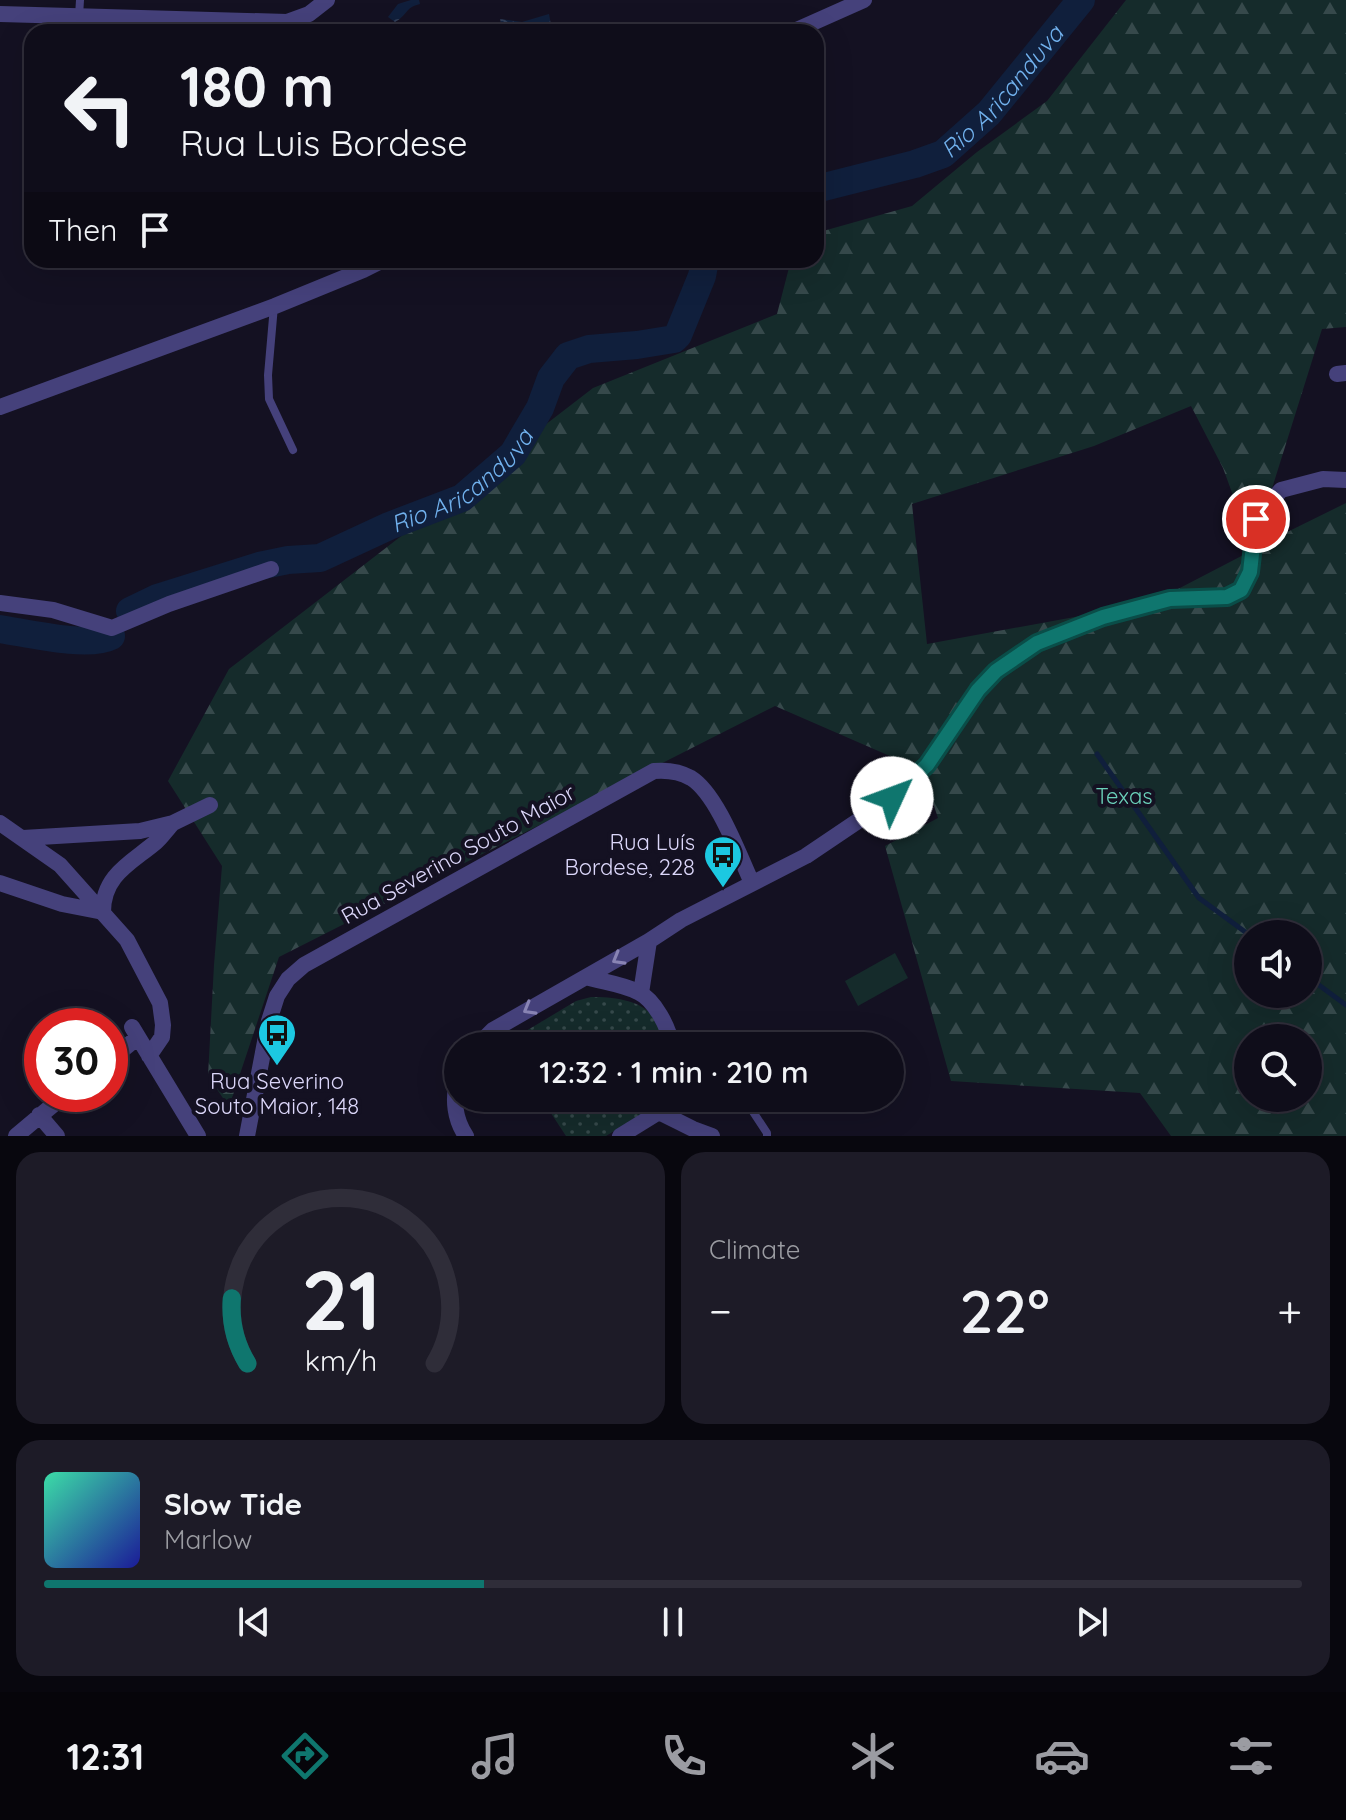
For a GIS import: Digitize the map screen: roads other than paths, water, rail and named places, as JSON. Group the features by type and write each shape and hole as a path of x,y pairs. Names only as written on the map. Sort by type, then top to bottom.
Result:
{"street":[{"path":"0,14 287,22 309,14 327,0"},
{"path":"810,24 864,0"},
{"path":"1,407 275,306 367,268"},
{"path":"491,1032 681,920 814,851 892,798 912,781 935,754 978,690 996,671 1037,643 1103,617 1170,599 1227,597 1241,590 1250,572 1256,519 1281,490 1323,479 1346,480"},
{"path":"0,603 53,610 112,628 169,604 271,569"},
{"name":"Rua Severino Souto Maior","path":"247,1136 269,1021 277,996 288,979 304,965 654,771 683,775 693,779 703,789 716,808 752,883"},
{"path":"23,838 140,831 173,823 210,805"},
{"path":"0,823 60,865 127,940 160,1003 162,1037 149,1056"},
{"path":"103,912 103,898 108,885 132,860 159,840 173,823"},
{"path":"0,883 62,904 103,912"},
{"path":"641,993 649,941"},
{"path":"586,977 641,993 654,1007 667,1032"},
{"path":"128,1039 134,1032 198,1136"},
{"path":"16,1136 43,1112"},
{"path":"456,1112 466,1136"},
{"path":"620,1136 653,1112"},
{"path":"673,1112 712,1136"},
{"path":"39,1115 57,1136"}],"lane":[{"path":"275,306 268,375 269,399 293,450"},
{"path":"753,1112 767,1136"}],"water":[{"path":"419,0 420,4 411,7 395,22 388,17 398,4"},
{"path":"549,14 551,24 501,24 500,19 522,22"}],"waterway":[{"name":"Rio Aricanduva","path":"824,187 943,154 989,113 1081,0"},
{"name":"Rio Aricanduva","path":"130,611 157,598 259,566 320,558 389,526 462,498 513,454 540,408 551,378 568,356 589,349 674,339 704,268"},
{"name":"Rio Aricanduva","path":"0,629 88,641 111,636"},
{"path":"1097,754 1199,898 1234,924"},
{"path":"1322,987 1346,1005"}],"place":[{"name":"Rua Luís Bordese, 228","path":"723,889"},
{"name":"Rua Severino Souto Maior, 148","path":"277,1067"}],"park label":[{"name":"Texas","path":"1124,796"}]}
